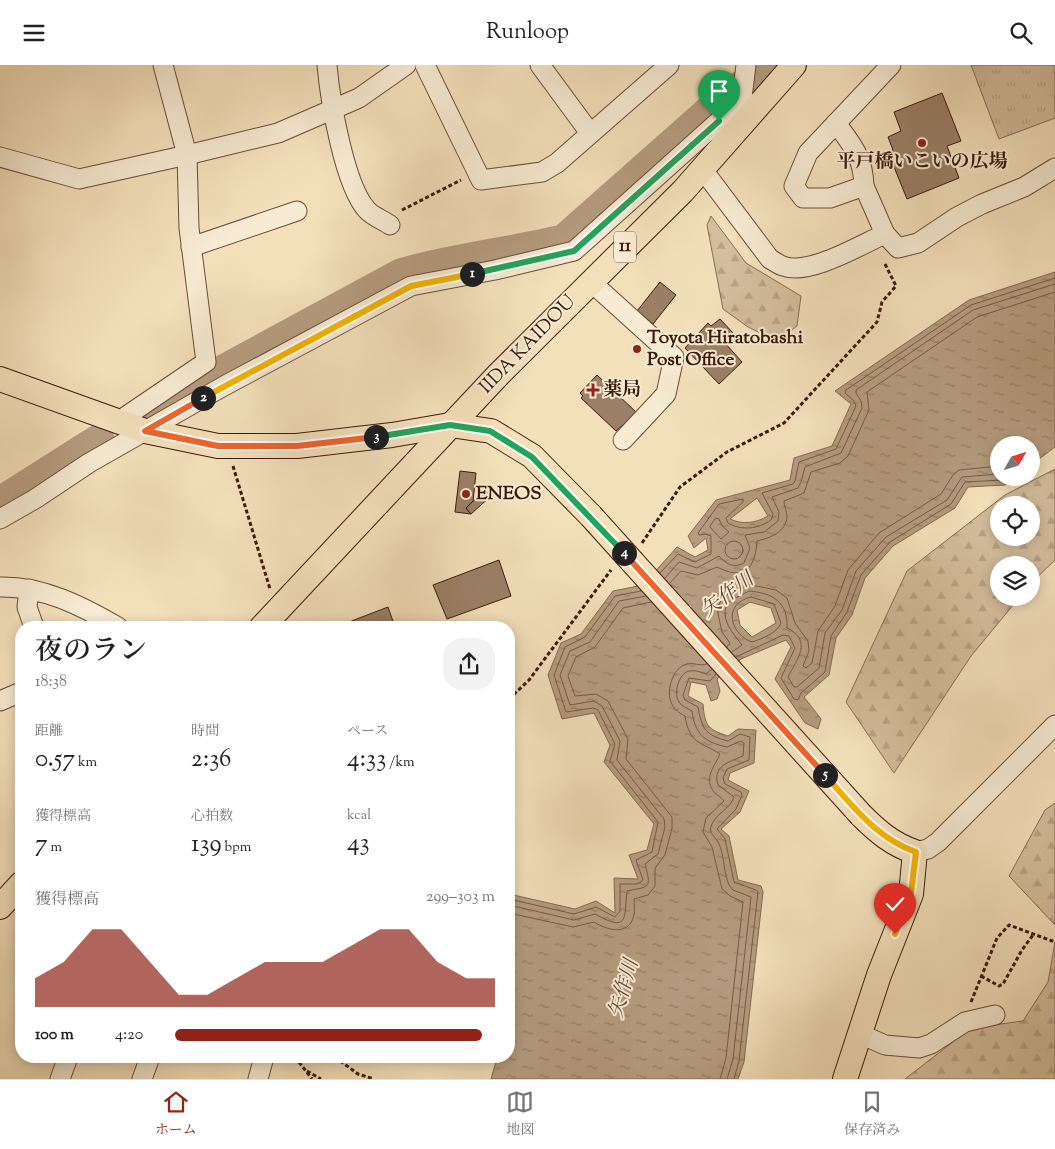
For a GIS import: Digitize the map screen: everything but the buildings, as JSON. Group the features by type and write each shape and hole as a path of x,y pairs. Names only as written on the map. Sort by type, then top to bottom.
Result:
{"main road":[{"name":"IIDA KAIDOU","path":"268,621 450,425 590,281 703,170 745,107 794,65"},
{"path":"0,379 145,431 218,446 297,446 392,435 450,425 490,431 532,457 591,516 878,833 896,845 916,852 911,893 879,975 845,1079"},
{"path":"0,907 15,891"}],"street":[{"path":"119,421 206,362 192,247 187,155 163,65"},
{"path":"326,65 333,110 352,180 367,211 388,224"},
{"path":"0,157 78,179 187,155 278,133 359,98 406,65"},
{"path":"425,65 481,180 542,172 557,163 669,65"},
{"path":"540,65 590,133"},
{"path":"864,187 830,198 804,198 794,185 808,153 891,65"},
{"path":"0,519 145,431 411,286 495,270 574,251 719,121 745,107 746,67"},
{"path":"836,123 856,149 863,168 864,187 885,234 898,248 918,243 957,217 1024,187 1055,168"},
{"path":"703,170 770,259 784,267 797,268 817,264 885,234"},
{"path":"192,247 297,211"},
{"path":"590,281 674,357 666,394 623,440"},
{"path":"0,587 18,586 53,595 89,609 108,621"},
{"path":"29,589 27,607 32,621"},
{"path":"0,701 15,695"},
{"path":"916,852 928,849 938,841 1055,725"},
{"path":"860,1034 885,1045 919,1048 931,1045 956,1027 972,1020 995,1015"},
{"path":"60,1079 66,1063"},
{"path":"142,1079 148,1063"},
{"path":"258,1079 262,1063"}],"path":[{"path":"388,224 400,211 477,172"},
{"path":"638,546 645,540 680,487 727,451 784,423 877,322 882,302 896,286 883,260"},
{"path":"229,446 236,481 268,587 283,606"},
{"path":"515,693 529,680 612,569"},
{"path":"972,1020 971,1001 996,938 1009,925 1055,942"},
{"path":"981,977 1000,986 1003,984 1022,950 1034,935"},
{"path":"299,1063 312,1079"},
{"path":"343,1063 358,1074 374,1079"},
{"path":"305,1071 321,1079"}],"green space":[{"path":"971,65 1055,65 1055,118 999,139"},
{"path":"711,216 746,263 801,296 797,326 777,341 748,327 723,309 707,225"},
{"path":"1055,469 1055,560 1040,574 1040,556 990,556 990,606 1012,606 971,656 894,773 846,702 907,571 990,507 990,546 1040,546 1040,496 1004,496 1022,486 1040,486 1040,477"},
{"path":"1055,803 1055,925 1009,876 1045,810"},
{"path":"1055,942 1055,1079 905,1079 971,1028 1023,1021 1048,982"}],"water":[{"name":"矢作川","path":"1055,272 1055,447 1040,458 1040,436 990,436 990,486 968,487 955,508 893,546 865,578 852,615 836,638 829,675 804,697 821,719 818,729 805,723 775,679 791,647 786,640 741,659 717,679 720,691 717,699 711,701 706,685 691,682 688,696 703,704 706,722 711,729 728,736 738,729 756,730 754,763 730,773 728,780 749,791 740,812 721,829 729,836 738,880 761,886 763,892 744,1062 738,1079 491,1079 496,1063 515,1063 515,895 575,909 596,901 615,913 614,878 638,879 629,855 647,850 654,824 604,762 610,745 594,713 562,719 548,675 561,643 581,634 613,591 643,585 677,547 695,557 708,550 706,538 694,548 688,536 716,500 790,480 794,458 832,446 851,404 835,391 969,300","holes":["757,498 768,516 759,520 740,522 730,519","750,602 771,608 776,623 752,637 740,625 737,610"]}],"waterway":[{"path":"159,411 214,378 402,276 442,266 565,242 730,96 759,77 765,65"},
{"path":"0,505 98,443"}],"place":[{"name":"平戸橋いこいの広場","path":"922,143"},
{"name":"Toyota Hiratobashi Post Office","path":"637,349"},
{"name":"薬局","path":"593,390"},
{"name":"ENEOS","path":"466,494"}],"route":[{"path":"719,121 574,251 495,270 411,286 224,386 145,431 218,446 297,446 392,435 450,425 490,431 532,457 591,516 878,833 896,845 916,852 911,893 895,934"}]}
